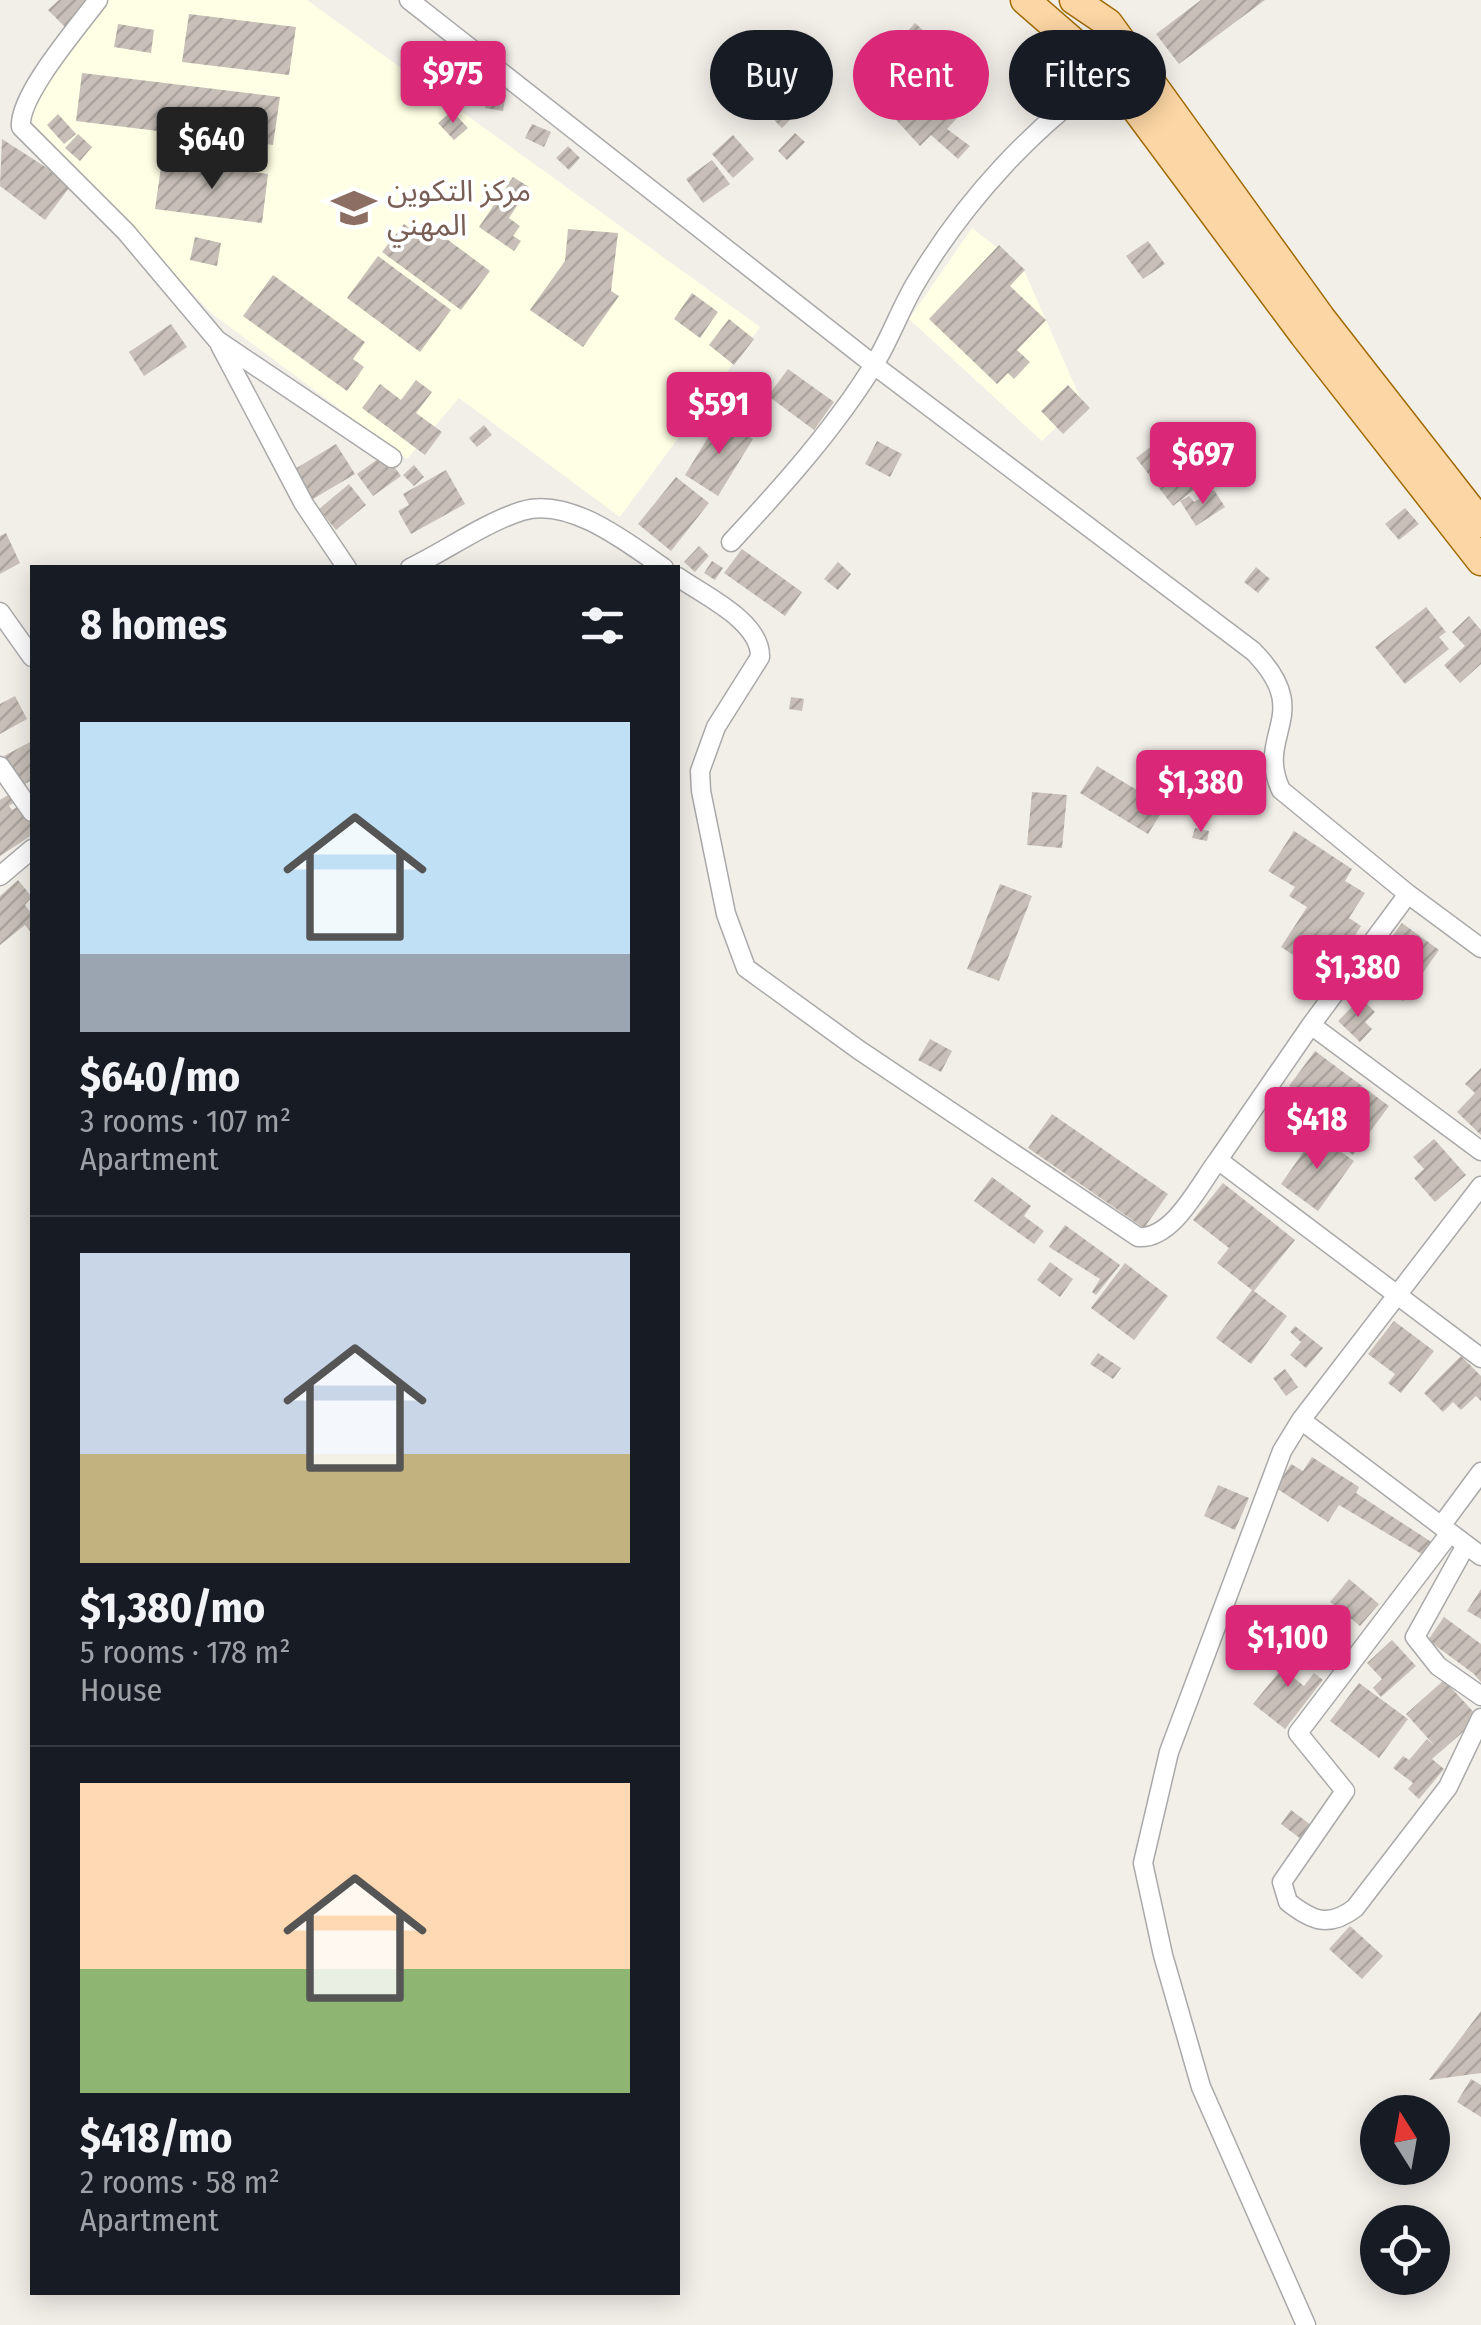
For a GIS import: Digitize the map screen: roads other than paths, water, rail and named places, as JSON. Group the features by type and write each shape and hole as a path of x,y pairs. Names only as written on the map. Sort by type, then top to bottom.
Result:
{"main road":[{"path":"1025,0 1058,30"},
{"path":"1074,0 1113,30"},
{"path":"1108,23 1110,30"},
{"path":"1158,120 1304,335 1481,562"},
{"path":"1164,120 1481,523"}],"street":[{"path":"98,0 30,96 20,114 21,126 126,232 217,340 304,504 345,565"},
{"path":"409,0 874,365 1253,651 1272,672 1282,693 1274,770 1280,790 1481,948"},
{"path":"731,542 790,478 874,365 916,284 966,208 1012,156 1056,120"},
{"path":"217,340 392,458"},
{"path":"416,565 506,518 535,508 584,520 659,565"},
{"path":"680,578 749,628 760,646 760,657 716,727 700,770 700,792 726,914 746,968 859,1050 1138,1237 1154,1236 1168,1226 1408,894"},
{"path":"0,612 30,655"},
{"path":"0,766 8,792 30,810"},
{"path":"0,876 30,852"},
{"path":"1310,1025 1481,1151"},
{"path":"1218,1160 1481,1358"},
{"path":"1306,2325 1201,2087 1163,1955 1143,1864 1169,1752 1275,1469 1301,1420 1481,1186"},
{"path":"1301,1420 1474,1550 1415,1638 1438,1666 1481,1696"},
{"path":"1481,1472 1446,1529 1298,1734 1345,1791 1282,1882 1288,1902 1322,1921 1338,1919 1355,1908 1448,1787 1481,1718"}],"place":[{"name":"مركز التكوين المهني","path":"354,208"}]}
